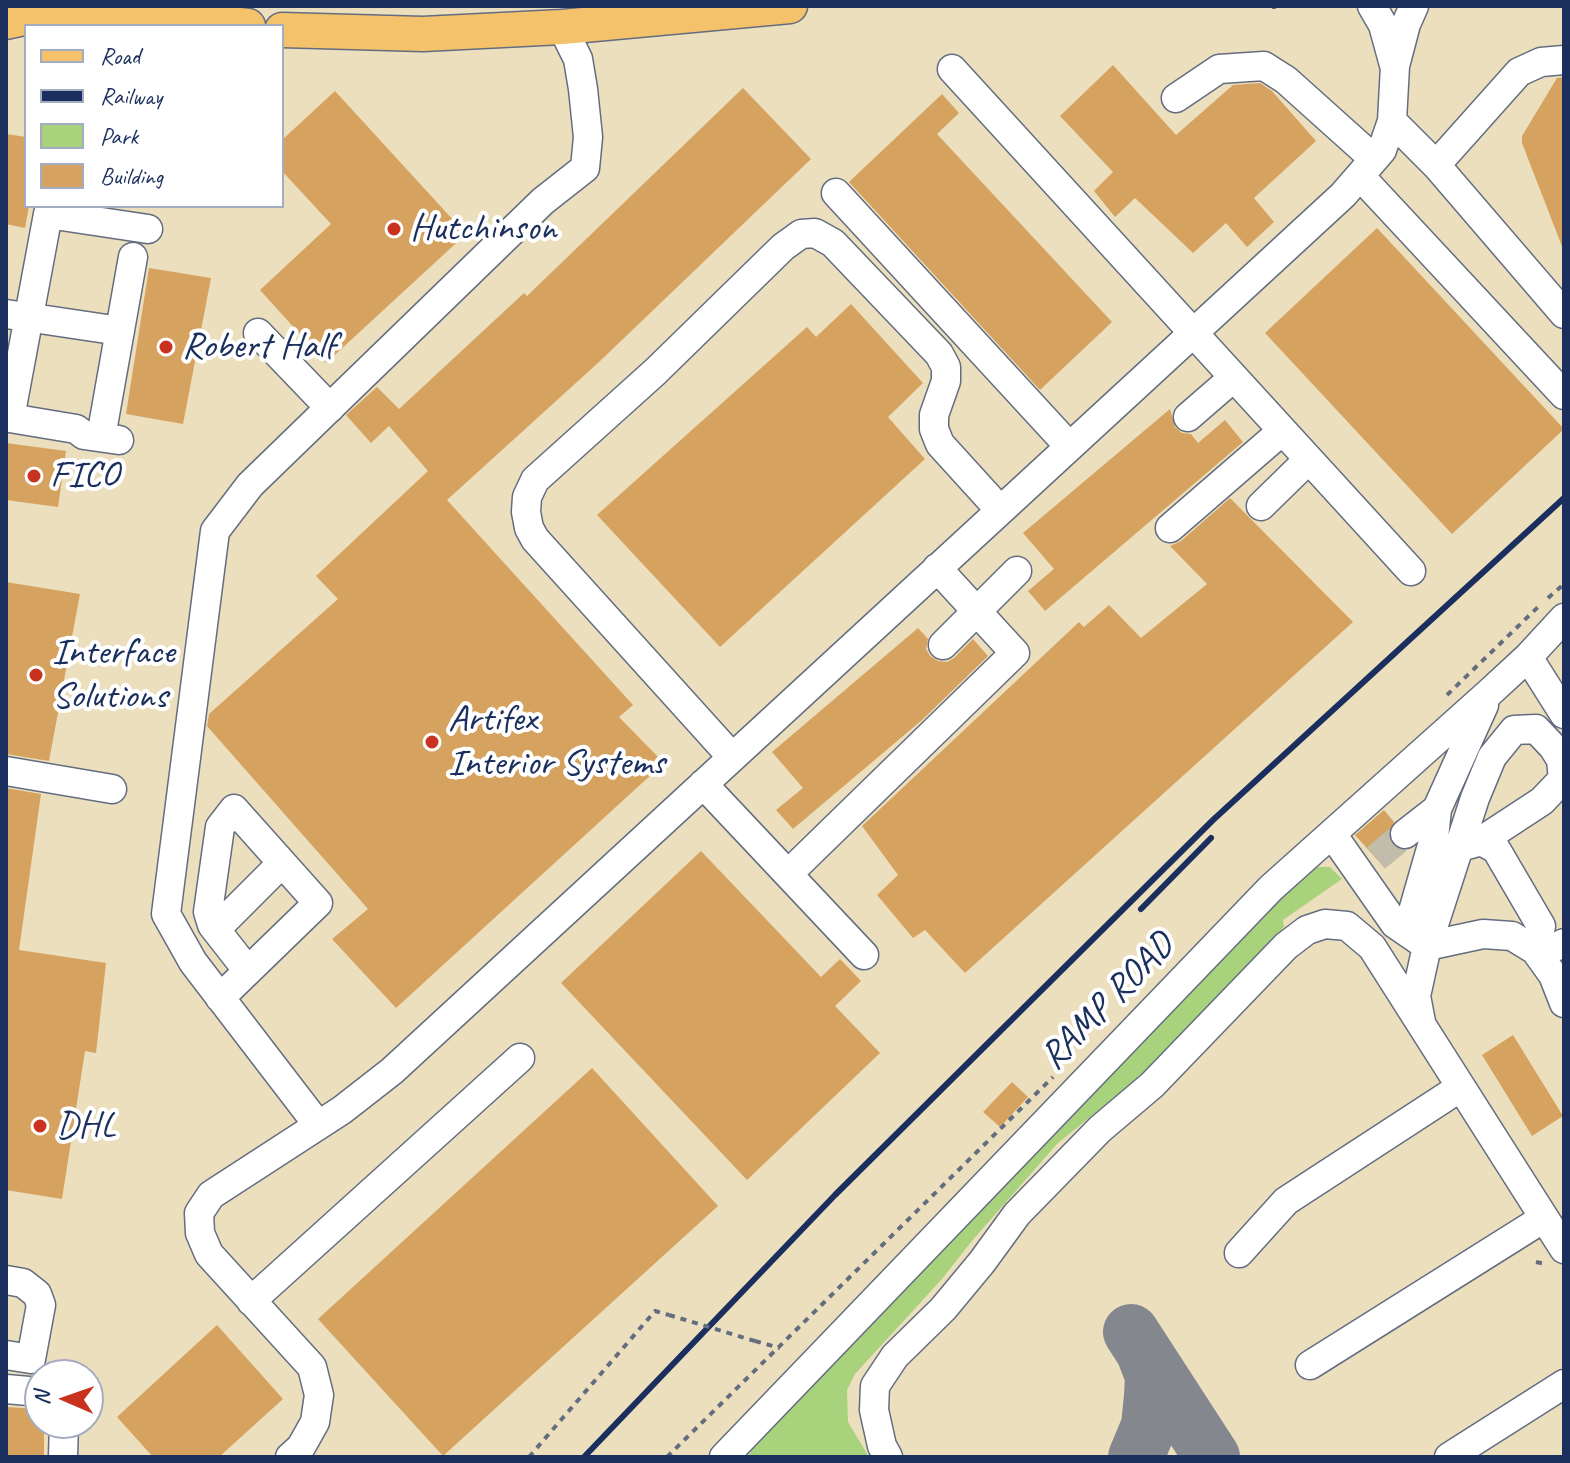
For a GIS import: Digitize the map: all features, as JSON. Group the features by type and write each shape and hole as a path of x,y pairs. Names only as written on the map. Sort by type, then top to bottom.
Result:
{"main road":[{"path":"284,30 423,34 562,27 790,6"},
{"path":"6,22 62,10 230,24"}],"lane":[{"path":"1372,6 1383,25 1395,66"},
{"path":"290,1457 301,1447 315,1422 319,1395 312,1367 209,1254 200,1233 199,1213 211,1195 318,1125 392,1071 1343,195 1382,150 1392,121 1395,66 1414,6"},
{"path":"318,1125 193,962 166,914 215,531 250,485 543,201 585,168 588,137 583,89 578,59 562,27"},
{"path":"1436,165 1519,72 1541,62 1564,60"},
{"path":"1176,98 1219,69 1264,66 1286,80 1367,168 1564,395"},
{"path":"952,69 1411,571"},
{"path":"1392,121 1436,165 1564,314"},
{"path":"836,193 1069,446"},
{"path":"133,257 120,331 110,439 84,435 76,429 10,418 18,316 48,214 148,229"},
{"path":"732,757 535,539 527,520 527,497 535,480 655,372 783,247 801,234 815,233 833,243 939,354 946,367 946,381 934,415 934,429 940,444 1000,510"},
{"path":"18,316 120,331"},
{"path":"258,333 330,408"},
{"path":"1188,417 1233,378"},
{"path":"1170,528 1282,431"},
{"path":"1261,506 1308,460"},
{"path":"788,874 1015,653 937,568"},
{"path":"943,645 1017,571"},
{"name":"RAMP ROAD","path":"724,1457 1271,888 1489,693 1564,618"},
{"path":"1528,657 1564,714"},
{"path":"1421,1025 1416,996 1417,939 1437,809 1489,693"},
{"path":"1417,939 1471,844 1492,757 1514,730 1536,729 1561,760 1563,779 1560,792 1471,844"},
{"path":"6,771 112,789"},
{"path":"703,784 864,955"},
{"path":"220,998 248,971 318,903 234,809 220,827 208,912 216,929 248,971"},
{"path":"1405,834 1437,809"},
{"path":"1332,834 1367,865 1395,924 1417,939 1483,934 1512,936 1535,950 1553,975 1563,998"},
{"path":"1471,844 1496,849 1541,926 1535,950"},
{"path":"216,929 282,863"},
{"path":"888,1457 882,1446 874,1410 875,1386 895,1356 943,1309 1017,1214 1100,1129 1152,1085 1286,946 1307,930 1325,924 1347,926 1372,947 1564,1249"},
{"path":"1535,950 1564,943"},
{"path":"251,1301 520,1058"},
{"path":"1239,1253 1286,1201 1461,1087"},
{"path":"1310,1365 1544,1218"},
{"path":"6,1280 23,1283 37,1294 41,1305 31,1359 6,1355"},
{"path":"1449,1457 1564,1384"}],"path":[{"path":"529,1457 655,1311 780,1348 667,1457"}],"green space":[{"path":"1316,867 1330,867 1342,879 1283,920 1284,927 1195,1025 1134,1081 1057,1144 942,1279 855,1374 847,1390 848,1422 869,1457 748,1457 755,1443 1198,969"}],"building":[{"path":"1113,65 1176,135 1233,85 1260,83 1272,91 1316,141 1254,198 1274,222 1247,247 1226,223 1193,253 1135,198 1115,217 1094,191 1113,172 1060,116"},
{"path":"1564,77 1563,249 1522,136 1557,78"},
{"name":"Artifex Interior Systems","path":"743,88 811,159 599,362 447,500 633,705 619,717 664,763 396,1008 332,939 368,909 207,726 209,714 338,599 316,576 428,471 389,426 371,443 346,415 377,387 399,409 524,293 527,296"},
{"name":"Hutchinson","path":"335,91 466,234 326,363 260,290 331,224 284,173 284,138"},
{"path":"942,94 959,113 937,134 1112,322 1040,390 849,182"},
{"path":"6,134 24,137 24,208 29,208 25,228 6,224"},
{"path":"1377,228 1564,429 1452,534 1265,333"},
{"path":"149,268 211,278 183,424 126,414"},
{"path":"851,304 923,383 888,417 925,459 720,647 597,515 807,327 816,337"},
{"path":"1170,409 1175,427 1182,433 1191,434 1198,443 1225,420 1243,442 1045,611 1028,591 1054,569 1023,533"},
{"name":"FICO","path":"6,443 66,451 58,507 6,500"},
{"path":"1230,498 1353,622 965,973 925,930 913,938 877,895 898,875 862,826 1079,622 1084,627 1109,605 1141,638 1207,584 1170,546 1181,541"},
{"name":"Interface Solutions","path":"6,582 80,594 49,761 6,754"},
{"path":"918,628 928,639 926,649 930,656 938,661 947,662 954,658 973,639 988,656 922,720 793,829 776,810 803,788 772,752"},
{"path":"6,788 41,794 19,950 106,963 96,1053 85,1051 62,1199 6,1190"},
{"path":"1384,810 1394,822 1388,836 1391,844 1401,850 1383,866 1355,835"},
{"path":"701,851 821,977 840,959 861,981 835,1006 880,1053 747,1180 561,983"},
{"path":"1513,1035 1563,1116 1532,1136 1482,1055"},
{"path":"592,1068 718,1206 443,1456 318,1319"},
{"path":"1012,1082 1028,1097 1000,1127 983,1112"},
{"path":"217,1325 283,1399 219,1457 153,1457 117,1417"},
{"path":"6,1407 24,1408 24,1439 44,1439 44,1457 6,1457"}],"taxiway":[{"path":"1131,1332 1212,1457"},
{"path":"1136,1457 1149,1426 1152,1396 1153,1376 1145,1355"}],"tunnel":[{"path":"1376,858 1405,834"}],"railway":[{"path":"584,1457 835,1195 1213,820 1564,498"},
{"path":"1141,909 1211,838"}],"place":[{"name":"Hutchinson","path":"394,229"},
{"name":"Robert Half","path":"166,347"},
{"name":"FICO","path":"34,476"},
{"name":"Interface Solutions","path":"36,675"},
{"name":"Artifex Interior Systems","path":"432,742"},
{"name":"DHL","path":"40,1126"}]}
